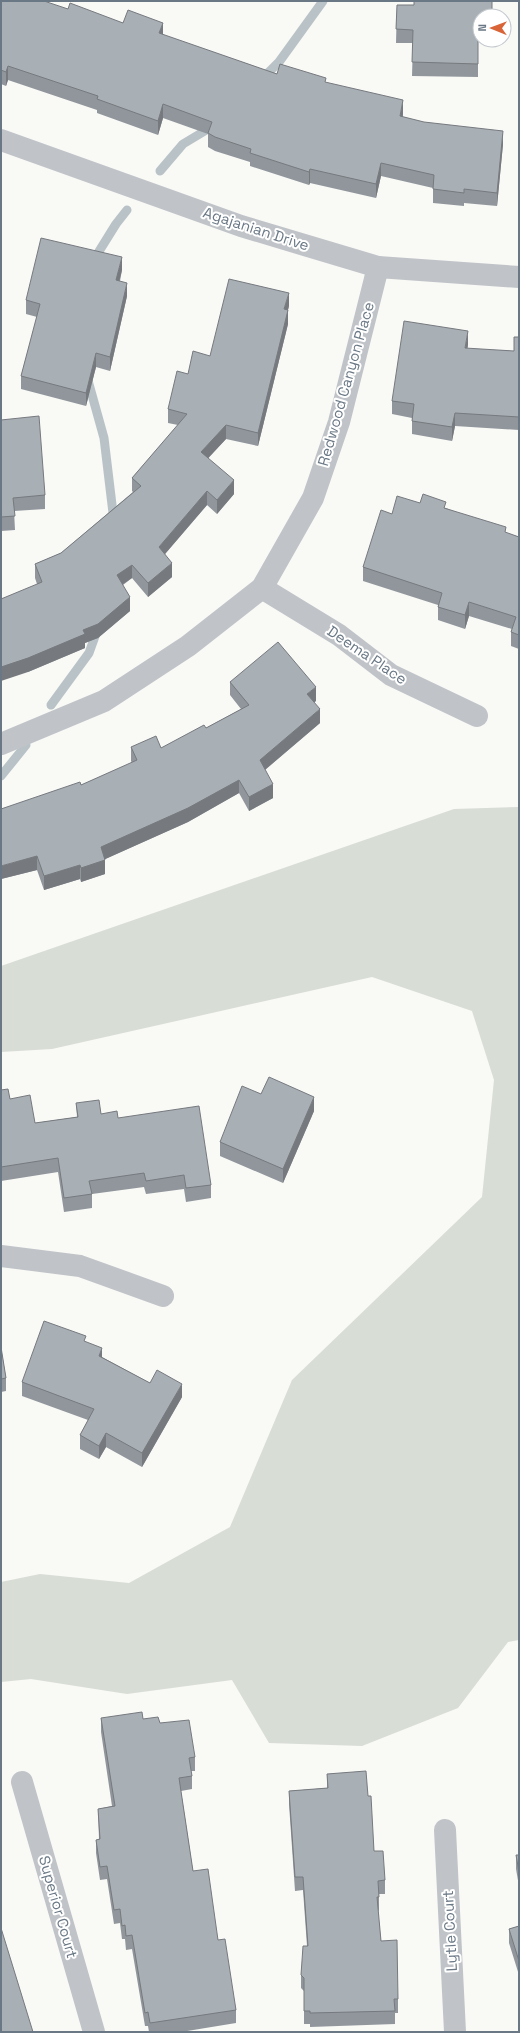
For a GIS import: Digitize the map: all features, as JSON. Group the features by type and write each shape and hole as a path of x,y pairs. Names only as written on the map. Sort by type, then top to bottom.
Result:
{"street":[{"name":"Agajanian Drive","path":"2,145 241,226 378,267 519,277"},
{"name":"Redwood Canyon Place","path":"1,744 104,701 188,646 262,588 313,498 339,422 378,267"},
{"name":"Deema Place","path":"262,588 338,635 391,674 476,716"},
{"path":"1,1256 80,1266 164,1296"},
{"name":"Superior Court","path":"22,1782 94,2032"},
{"name":"Lytle Court","path":"445,1830 455,2032"}],"shaded area":[{"path":"519,807 519,1640 508,1642 458,1708 362,1746 269,1743 232,1680 127,1694 31,1679 1,1682 1,1582 40,1574 129,1583 230,1527 292,1380 482,1197 494,1080 472,1011 372,977 52,1049 1,1052 1,966 454,809"}],"building":[{"path":"1,1 44,1 68,9 70,3 123,23 128,10 163,23 159,33 277,74 280,64 326,78 325,82 403,100 400,116 424,122 503,131 497,193 464,189 464,193 433,189 434,175 381,163 376,184 310,169 309,172 250,153 251,149 215,137 208,133 212,122 163,104 158,121 97,99 98,96 8,66 6,72 1,70"},
{"path":"414,1 492,1 492,8 472,8 472,48 478,48 478,64 412,62 413,30 396,29 397,5 414,5"},
{"path":"41,238 122,257 116,280 127,283 110,357 96,353 86,393 21,376 40,304 26,300"},
{"path":"229,279 289,293 284,309 288,310 258,433 226,425 201,452 234,480 217,500 207,491 159,547 172,563 148,583 132,565 117,575 130,597 98,624 83,630 85,634 28,658 1,667 1,599 42,582 35,564 61,553 141,486 132,478 187,414 168,409 177,371 188,374 193,351 210,356"},
{"path":"404,321 468,331 465,348 514,351 514,337 519,337 519,417 455,413 452,427 412,421 414,404 392,401"},
{"path":"39,416 45,495 13,498 15,516 1,517 1,420"},
{"path":"423,494 446,502 444,508 506,527 505,532 519,537 519,635 511,632 516,617 469,602 465,615 438,607 442,593 363,567 381,510 392,514 397,496 420,503"},
{"path":"278,642 316,687 307,694 320,709 260,760 273,784 249,797 239,780 188,808 101,847 105,860 81,868 80,865 44,876 37,856 1,866 1,809 80,782 81,785 137,760 131,747 156,736 161,748 204,725 206,728 249,705 230,682"},
{"path":"269,1077 314,1097 283,1169 220,1142 242,1086 261,1094"},
{"path":"8,1089 10,1099 30,1095 35,1123 78,1117 76,1103 99,1100 101,1114 117,1111 118,1118 199,1106 211,1185 186,1188 184,1175 146,1181 144,1173 89,1181 92,1194 64,1198 58,1158 1,1167 1,1090"},
{"path":"44,1321 86,1336 84,1341 102,1348 99,1356 150,1383 157,1370 182,1384 142,1453 106,1433 99,1446 80,1435 94,1409 22,1382"},
{"path":"1,1347 6,1378 1,1379"},
{"path":"142,1712 143,1719 158,1717 160,1723 189,1720 195,1757 189,1758 192,1776 179,1778 193,1871 208,1869 218,1940 225,1939 236,2010 150,2023 148,2012 145,2013 132,1935 126,1936 125,1925 122,1926 120,1909 114,1910 107,1866 100,1867 96,1840 100,1839 98,1809 115,1806 101,1718"},
{"path":"366,1771 368,1796 371,1796 374,1851 383,1851 385,1880 378,1881 379,1897 377,1897 381,1941 397,1940 398,1999 394,1999 395,2011 310,2013 310,2011 304,2011 304,1978 301,1975 303,1946 308,1946 303,1877 295,1877 289,1791 328,1788 327,1774"},
{"path":"516,1855 519,1855 519,1872"},
{"path":"519,1926 519,1961 509,1929"},
{"path":"1,1928 33,2032 1,2032"}],"waterway":[{"path":"261,80 279,62 323,1"},
{"path":"160,171 183,144 213,126"},
{"path":"93,261 116,224 127,210"},
{"path":"87,377 104,438 113,513 112,521"},
{"path":"51,705 89,653 98,628"},
{"path":"1,776 26,745"}]}
